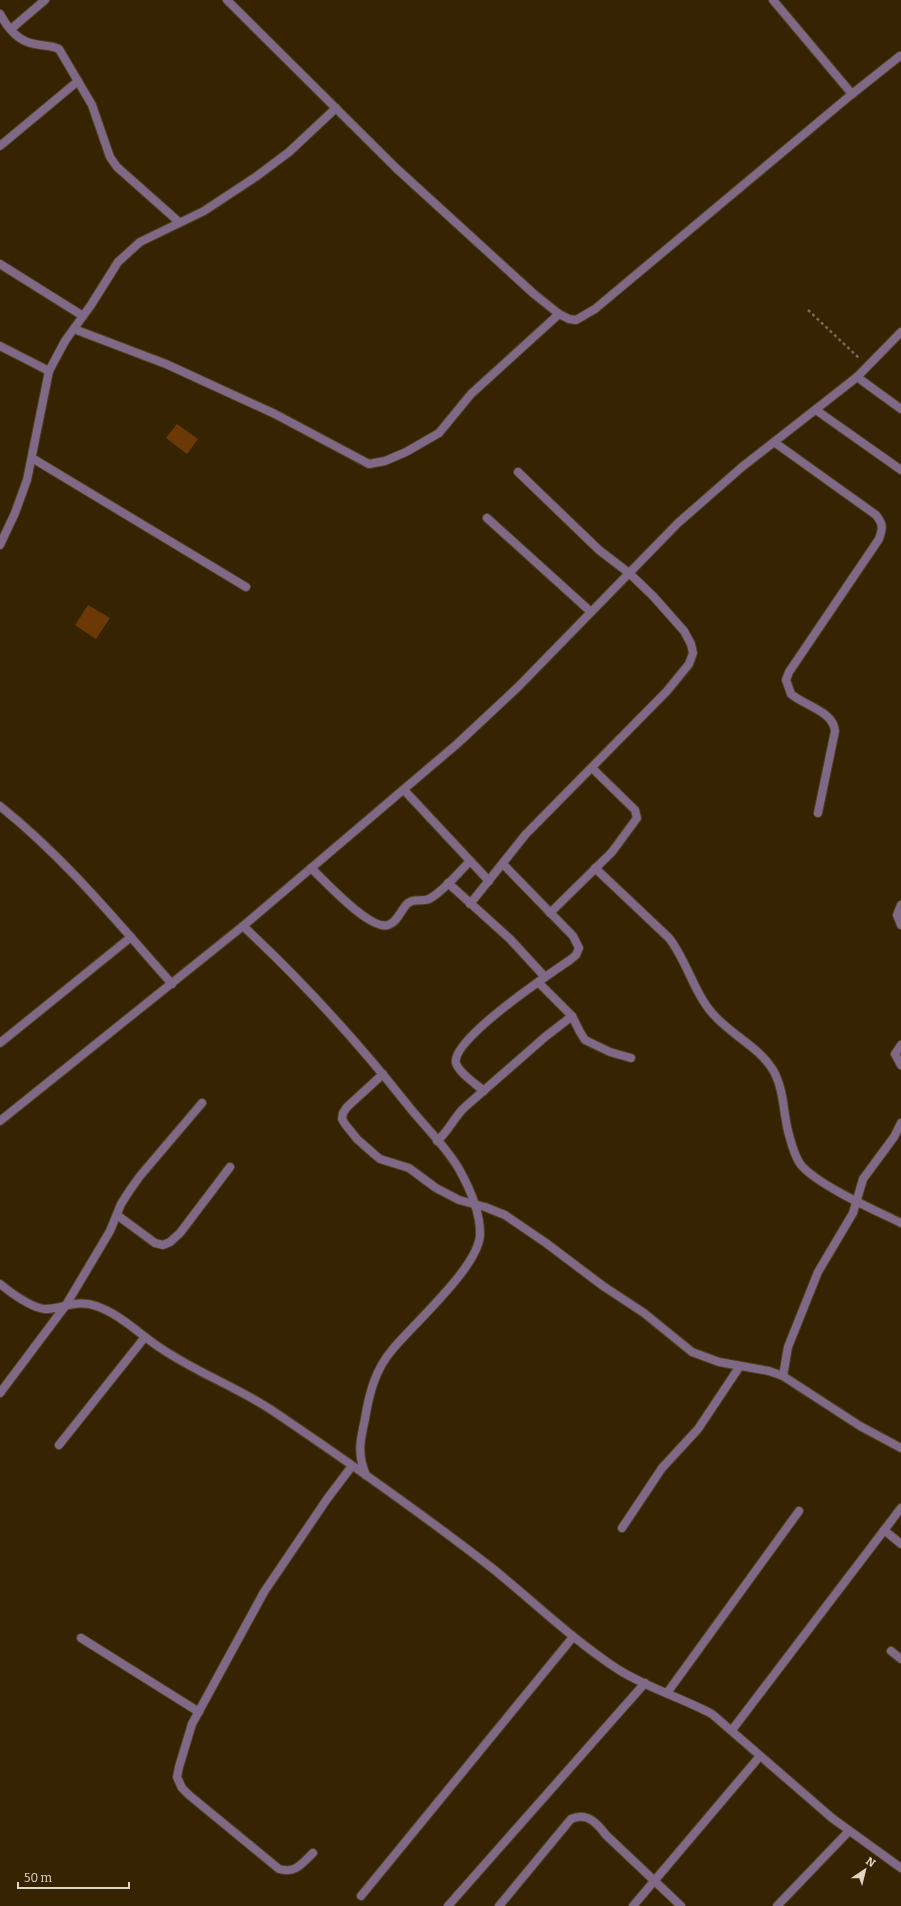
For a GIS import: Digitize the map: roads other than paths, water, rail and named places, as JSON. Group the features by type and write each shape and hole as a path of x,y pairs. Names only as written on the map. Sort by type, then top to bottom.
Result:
{"street":[{"path":"11,29 45,0"},
{"path":"227,0 396,168 472,236 520,282 559,314 569,319 576,320 595,309 852,94 901,57"},
{"path":"773,0 852,94"},
{"path":"0,14 11,29 22,40 32,44 52,46 59,49 92,105 110,157 117,167 179,222"},
{"path":"0,146 78,81"},
{"path":"0,545 3,532 27,480 49,371 56,356 114,267 132,248 153,234 204,211 257,176 288,152 336,108"},
{"path":"0,264 83,316"},
{"path":"74,329 153,358 195,377 275,414 369,464 385,461 406,452 439,433 471,394 559,314"},
{"path":"0,1121 243,926 457,744 518,687 688,514 774,442 857,377 901,332"},
{"path":"0,346 49,371"},
{"path":"857,377 901,409"},
{"path":"816,410 901,470"},
{"path":"774,442 876,515 881,522 883,529 879,539 789,672 786,680 791,694 809,706 825,714 834,724 834,731 818,813"},
{"path":"32,458 246,587"},
{"path":"470,904 526,834 680,676 689,664 693,653 691,644 684,631 664,608 629,573 599,550 518,472"},
{"path":"487,518 573,598 591,612"},
{"path":"550,913 622,840 637,818 635,810 592,768"},
{"path":"404,790 489,881"},
{"path":"0,806 23,824 62,861 172,984"},
{"path":"311,868 365,918 381,926 389,925 408,903 415,899 429,899 470,861"},
{"path":"484,1091 458,1068 455,1062 456,1056 463,1046 495,1015 573,957 579,948 573,936 503,864"},
{"path":"595,868 669,938 677,948 705,1004 713,1014 738,1037 760,1053 772,1068 778,1079 782,1092 787,1126 795,1153 802,1165 823,1182 901,1223"},
{"path":"448,883 514,944 572,1016 586,1040 610,1052 631,1058"},
{"path":"901,905 897,915 901,925"},
{"path":"243,926 314,996 383,1074 460,1170 474,1205 480,1232 478,1248 473,1257 444,1294 392,1350 372,1387 359,1452 366,1476"},
{"path":"0,1043 131,937"},
{"path":"437,1141 446,1134 460,1112 545,1037 572,1016"},
{"path":"901,1045 895,1054 901,1065"},
{"path":"383,1074 347,1107 343,1113 342,1119 357,1139 380,1159 409,1168 436,1188 459,1200 496,1210 514,1220 607,1289 644,1313 692,1352 710,1360 783,1376 860,1426 901,1448"},
{"path":"0,1393 66,1305 99,1251 121,1204 140,1176 202,1103"},
{"path":"783,1376 788,1347 818,1272 850,1219 858,1201 863,1178 894,1137 901,1123"},
{"path":"117,1215 155,1243 163,1244 170,1242 180,1232 230,1167"},
{"path":"0,1284 11,1293 28,1303 44,1309 80,1302 95,1305 111,1313 159,1347 201,1372 252,1397 352,1466 493,1569 573,1637 619,1670 645,1684 691,1702 712,1714 832,1818 901,1868"},
{"path":"59,1445 145,1337"},
{"path":"622,1528 662,1468 698,1429 740,1366"},
{"path":"313,1853 296,1868 288,1872 279,1869 182,1788 178,1777 179,1767 187,1740 199,1712 267,1587 352,1466"},
{"path":"732,1730 901,1508"},
{"path":"667,1693 799,1511"},
{"path":"884,1530 901,1544"},
{"path":"361,1896 573,1637"},
{"path":"81,1638 199,1712"},
{"path":"891,1651 901,1659"},
{"path":"448,1906 645,1684"},
{"path":"633,1906 760,1756"},
{"path":"499,1906 571,1819 579,1816 588,1818 597,1824 606,1836 681,1906"},
{"path":"777,1906 849,1831"}]}
